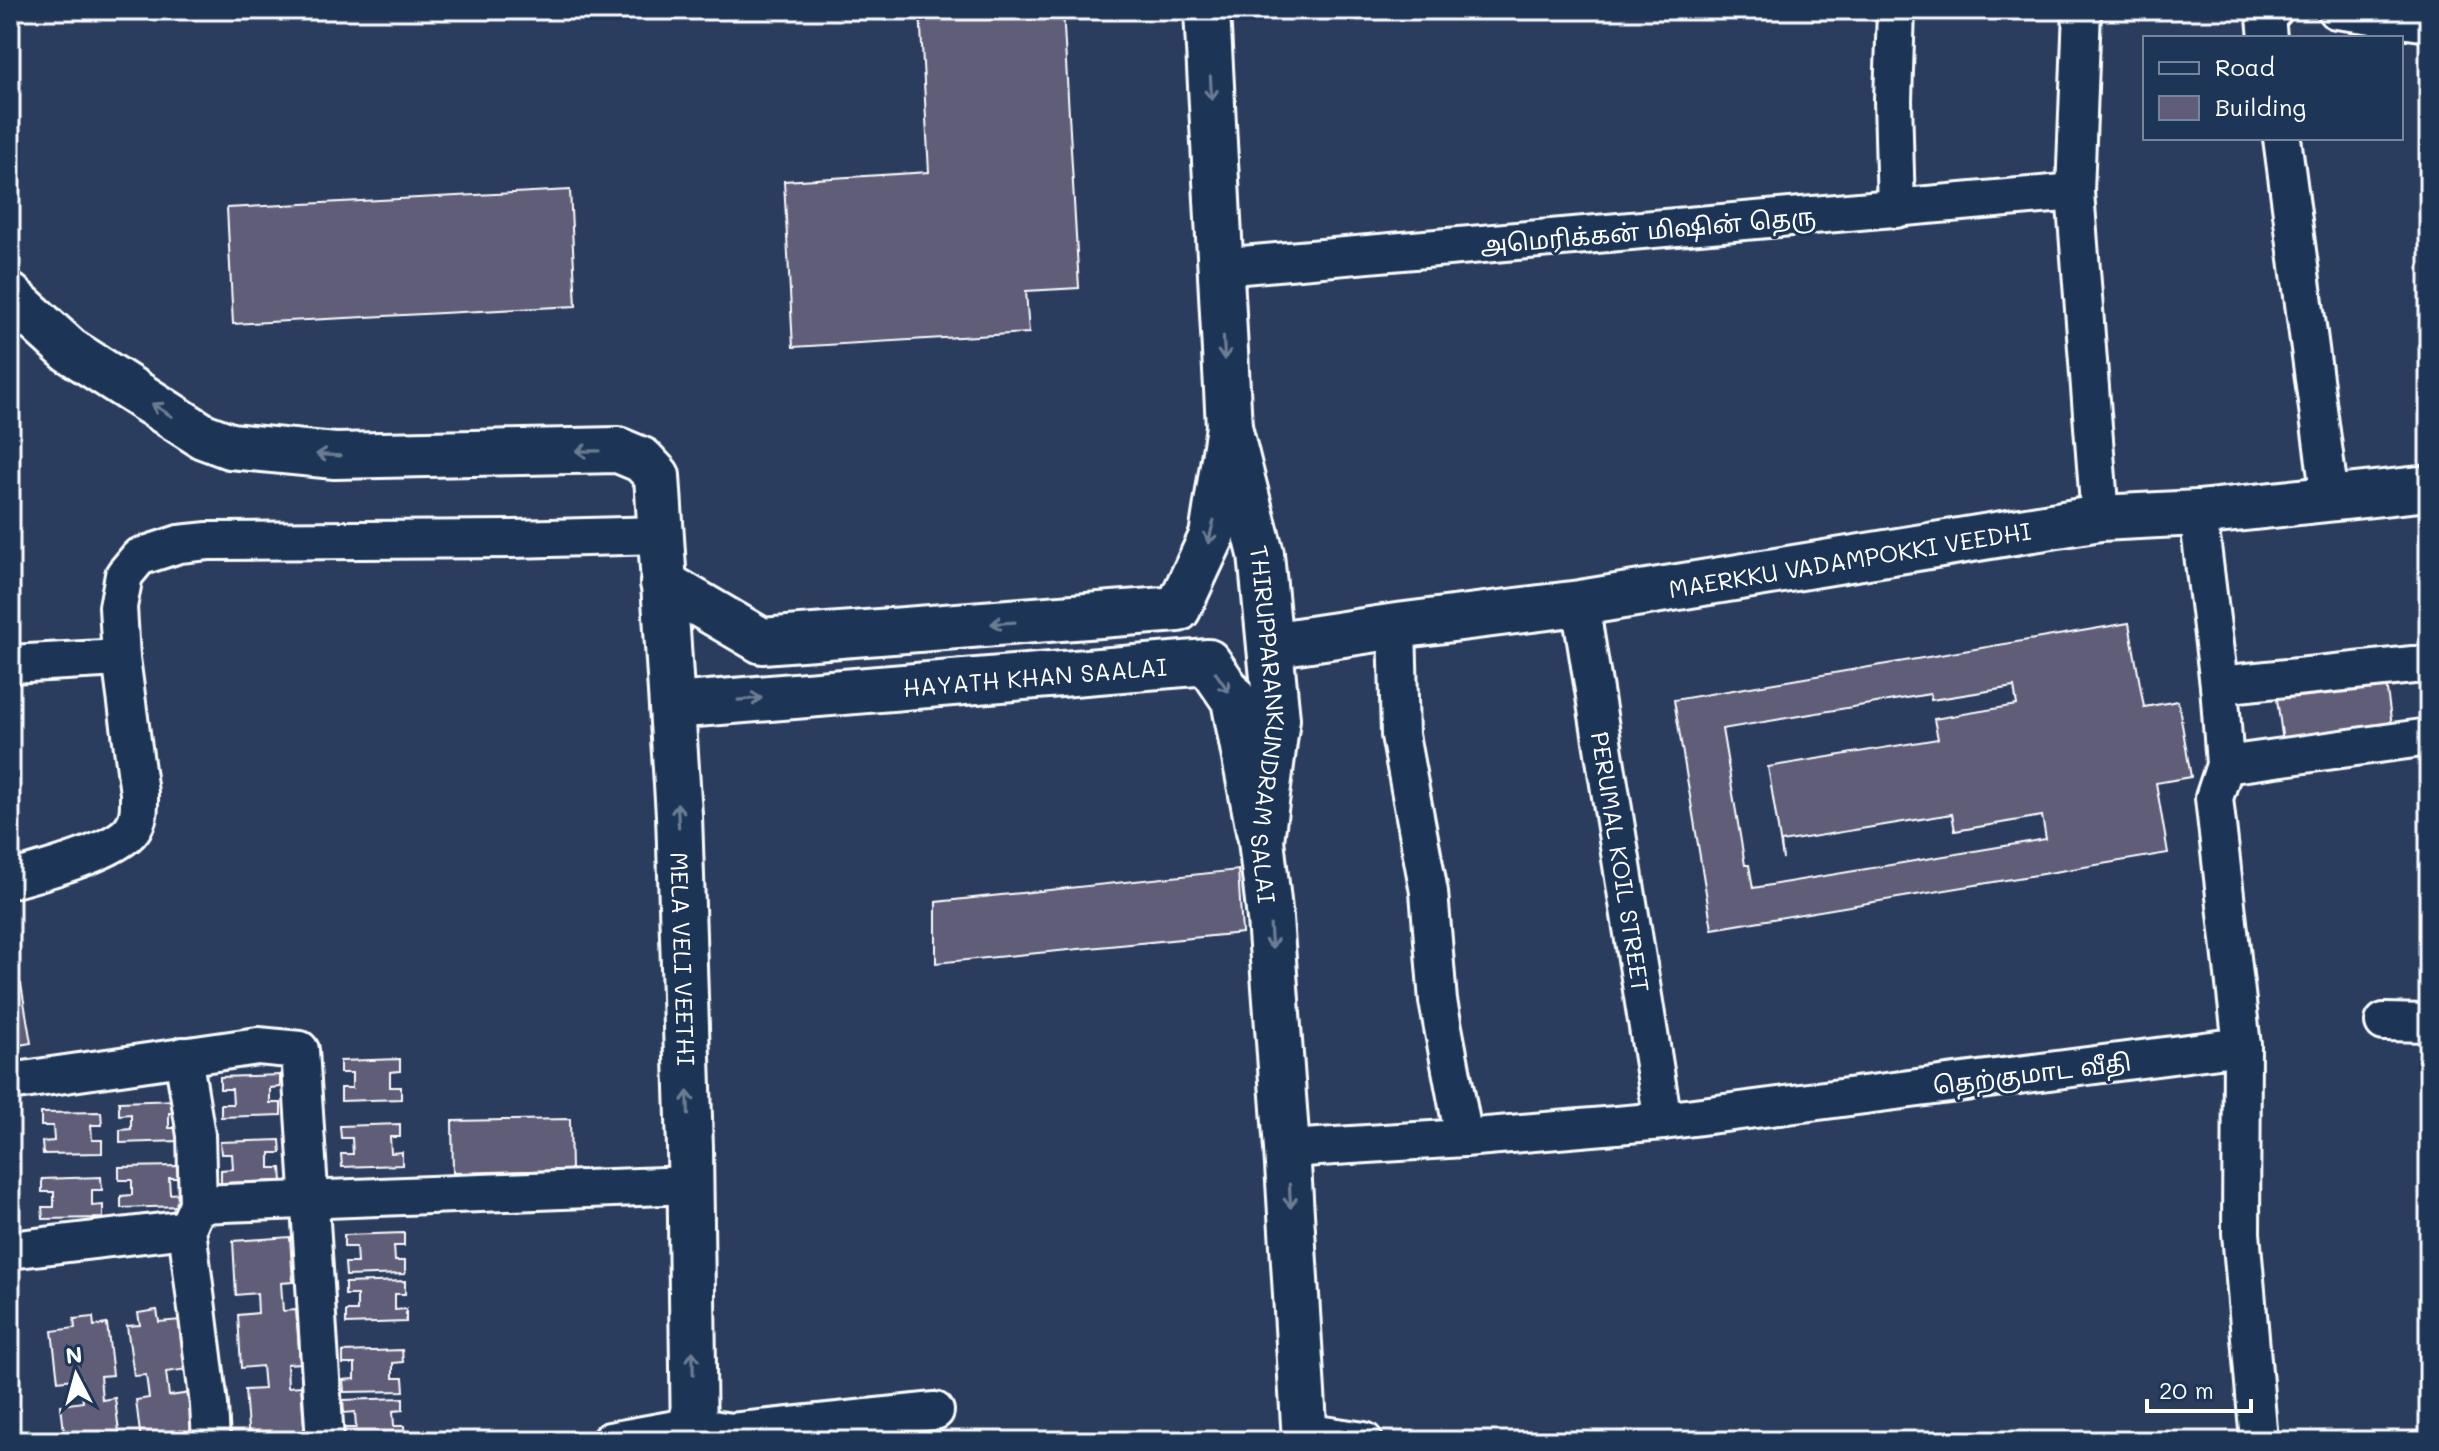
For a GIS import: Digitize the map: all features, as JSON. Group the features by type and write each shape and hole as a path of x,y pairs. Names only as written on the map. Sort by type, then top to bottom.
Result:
{"main road":[{"name":"THIRUPPARANKUNDRAM SALAI","path":"1207,10 1229,427 1261,554 1277,719 1261,840 1287,1149 1304,1437"},
{"name":"MELA VELI VEETHI","path":"10,296 69,350 203,436 230,446 335,456 618,450 642,460 657,476 679,815 694,1433"},
{"path":"663,583 762,641 1178,609 1212,536 1229,427"},
{"name":"MAERKKU VADAMPOKKI VEEDHI","path":"1270,645 1580,603 2100,518 2198,513 2429,488"},
{"name":"HAYATH KHAN SAALAI","path":"672,706 1208,662 1234,700 1261,840"}],"street":[{"path":"1896,10 1893,100 1896,209"},
{"path":"2082,10 2075,192 2100,518"},
{"path":"2268,36 2266,17 2274,10"},
{"path":"2336,10 2429,23"},
{"path":"2282,140 2330,499"},
{"name":"அமெரிக்கன் மிஷின் தெரு","path":"1220,267 2075,192"},
{"path":"2198,513 2219,685 2225,765 2214,798 2242,1046 2241,1233 2259,1441"},
{"path":"10,880 47,870 122,841 134,827 139,813 139,793 121,658 118,607 124,575 139,557 179,544 208,541 498,540 661,535"},
{"name":"PERUMAL KOIL STREET","path":"1580,603 1663,1121"},
{"path":"1397,626 1400,735 1429,892 1438,1001 1464,1138"},
{"path":"10,664 121,658"},
{"path":"2219,685 2429,665"},
{"path":"2225,765 2429,737"},
{"path":"2384,1022 2429,1023"},
{"path":"10,1082 258,1046 300,1050 325,1441"},
{"name":"தெற்குமாட வீதி","path":"1287,1149 1663,1121 2242,1046"},
{"path":"183,1056 196,1135 192,1216 211,1441"},
{"path":"10,1250 192,1216 309,1199 690,1185"},
{"path":"610,1441 935,1411"},
{"path":"1304,1437 1364,1441"}],"building":[{"path":"920,10 1063,10 1079,288 1026,291 1029,333 793,347 784,181 929,172"},
{"path":"570,190 576,306 233,324 227,208"},
{"path":"2129,623 2144,707 2178,701 2191,777 2156,783 2168,853 1712,929 1674,700","holes":["2014,687 2017,705 1934,719 1938,739 1768,767 1783,859 1781,842 1952,814 1955,831 2042,816 2046,839 1753,888 1749,865 1745,865 1722,729 1930,694 1931,700"]},
{"path":"2385,676 2392,726 2283,742 2276,692"},
{"path":"1238,870 1242,933 936,963 936,902"},
{"path":"21,984 31,1043 19,1045 17,1033 10,1034 10,986"},
{"path":"400,1059 400,1071 390,1072 390,1087 401,1087 401,1099 341,1101 341,1088 352,1088 352,1073 340,1073 340,1061"},
{"path":"280,1075 280,1087 270,1088 270,1103 281,1103 281,1115 221,1117 221,1104 233,1104 232,1089 220,1089 220,1077"},
{"path":"179,1100 179,1113 169,1113 169,1128 180,1128 180,1141 120,1143 120,1130 131,1129 131,1114 119,1115 119,1102"},
{"path":"101,1112 102,1125 91,1125 92,1140 102,1140 102,1153 43,1154 42,1142 54,1141 53,1126 41,1126 41,1113"},
{"path":"570,1119 571,1170 453,1173 452,1121"},
{"path":"400,1124 400,1137 390,1137 391,1153 402,1152 402,1165 342,1167 341,1154 353,1154 352,1138 341,1138 340,1126"},
{"path":"280,1140 281,1153 270,1153 270,1168 281,1168 282,1181 221,1183 221,1170 233,1169 232,1154 221,1154 220,1142"},
{"path":"179,1166 180,1178 169,1178 170,1194 180,1193 181,1206 121,1208 121,1196 132,1195 132,1180 119,1180 119,1167"},
{"path":"101,1177 102,1190 92,1190 92,1206 103,1205 103,1218 43,1219 42,1207 54,1207 54,1192 42,1192 42,1179"},
{"path":"404,1233 404,1246 394,1246 395,1261 405,1261 405,1274 346,1276 345,1263 357,1263 356,1247 344,1247 344,1235"},
{"path":"290,1237 293,1282 281,1283 283,1311 296,1310 300,1363 287,1364 288,1387 301,1386 305,1440 249,1441 245,1390 264,1389 262,1366 241,1368 238,1315 258,1313 257,1293 236,1295 233,1241"},
{"path":"405,1281 405,1294 395,1294 395,1310 406,1309 406,1322 346,1324 346,1311 357,1311 357,1295 345,1295 345,1283"},
{"path":"157,1310 159,1322 181,1320 188,1369 166,1372 169,1396 191,1393 197,1441 141,1441 136,1400 149,1398 146,1375 134,1376 127,1326 140,1325 138,1313"},
{"path":"93,1317 94,1326 107,1324 113,1375 100,1376 102,1400 115,1398 120,1441 65,1441 61,1405 83,1402 81,1378 58,1381 52,1331 75,1328 74,1319"},
{"path":"402,1350 403,1362 393,1363 393,1378 403,1378 404,1391 344,1392 343,1380 355,1379 355,1364 343,1364 343,1352"},
{"path":"403,1398 403,1410 393,1411 394,1426 404,1426 405,1439 344,1440 344,1428 356,1428 355,1412 344,1413 343,1400"}]}
